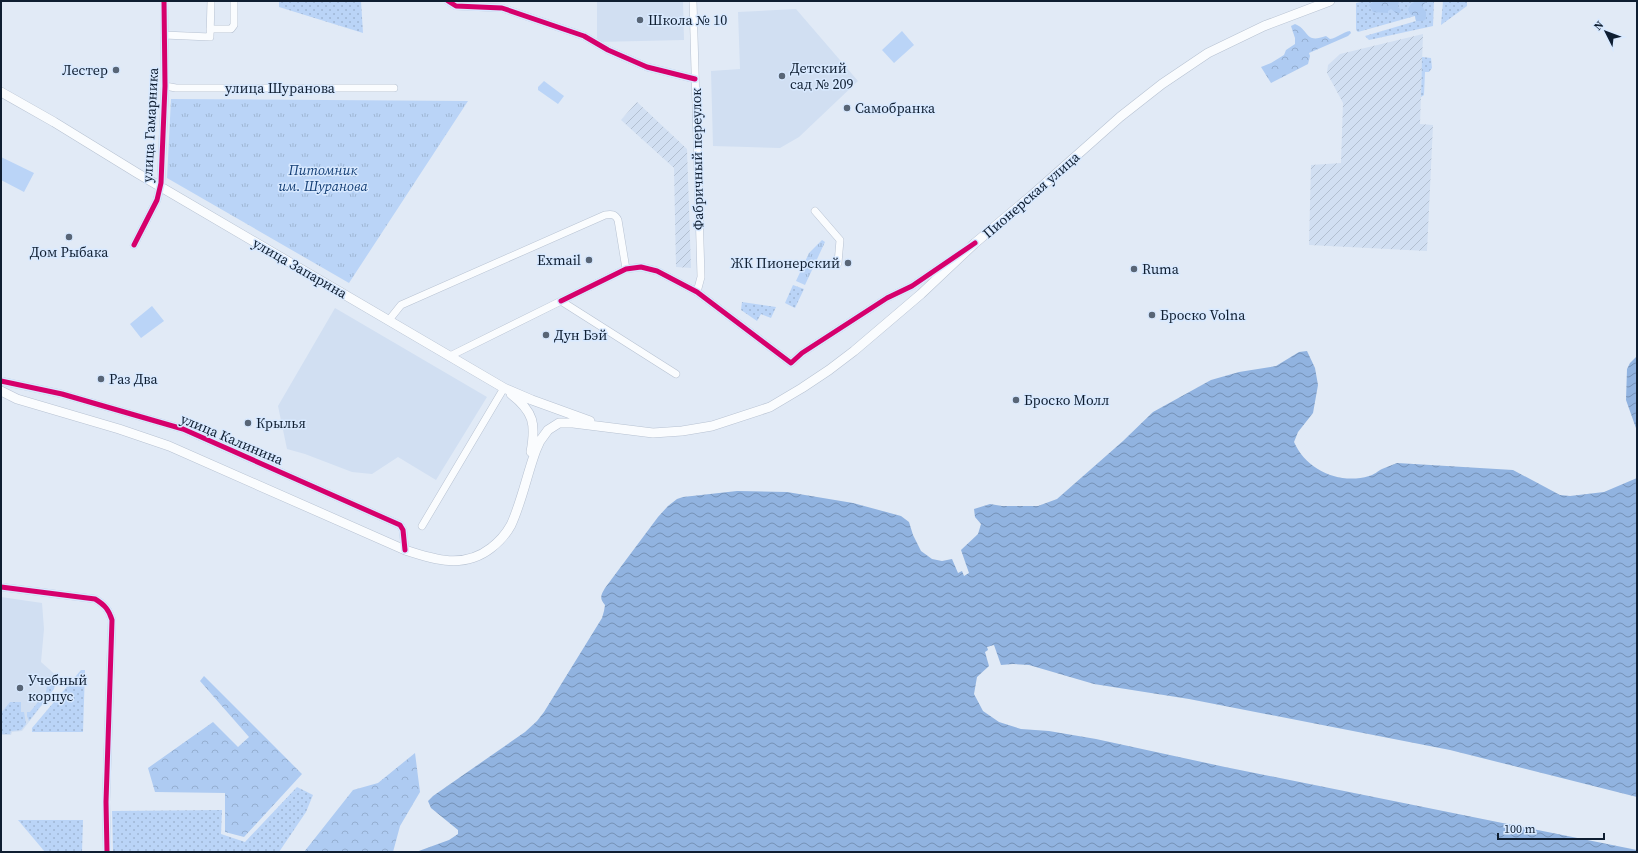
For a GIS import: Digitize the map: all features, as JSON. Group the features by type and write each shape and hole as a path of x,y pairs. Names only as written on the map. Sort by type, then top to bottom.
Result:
{"main road":[{"name":"Пионерская улица","path":"607,427 653,433 682,431 712,426 770,406 802,388 829,370 921,294 975,243 1031,196 1120,117 1162,84 1208,52 1297,12 1330,1"},
{"name":"улица Запарина","path":"1,92 504,388 540,403 607,427"},
{"path":"504,388 517,398 526,408 531,418 534,430 526,479"},
{"path":"1,391 17,399 119,429 170,446 405,550 441,560 469,560 482,555 496,544 510,525 540,441 548,430 559,423 607,427"}],"street":[{"name":"улица Гамарника","path":"134,245 157,200 159,185 161,183 166,86 164,1"},
{"path":"164,35 210,37 211,1"},
{"path":"210,29 231,29 234,25 234,1"},
{"path":"448,1 456,6 502,8 584,36 608,50 647,67 695,79"},
{"name":"Фабричный переулок","path":"693,1 700,277 697,292"},
{"name":"улица Шуранова","path":"166,86 176,88 394,88"},
{"path":"815,211 840,240 838,263"},
{"path":"389,320 401,305 605,215 611,214 618,220 626,269"},
{"path":"450,356 626,269 642,267 657,271 697,292 791,363 808,349 887,298 912,286 975,243"},
{"path":"561,301 676,374"},
{"name":"улица Калинина","path":"1,381 62,394 183,429 400,525 403,530 405,550"},
{"path":"422,526 504,388"},
{"path":"1,587 95,599 108,609 112,620 106,802 107,852"}],"shaded area":[{"name":"Школа № 10","path":"597,1 683,1 684,40 597,42"},
{"name":"Детский сад № 209","path":"796,9 858,81 799,137 780,148 713,146 711,71 740,69 738,12"},
{"path":"1423,34 1420,124 1433,125 1427,251 1309,245 1311,165 1341,163 1343,103 1327,73 1328,65 1340,54"},
{"path":"637,102 687,149 691,268 676,267 674,168 621,120"},
{"path":"335,308 487,397 436,480 398,457 372,474 352,472 305,454 287,449 278,406"},
{"path":"1,597 42,603 44,629 41,662 58,677 46,700 22,731 12,732 11,735 1,735"}],"green space":[{"path":"279,1 361,1 363,33 279,7"},
{"path":"1366,1 1434,1 1433,26 1369,40 1365,36 1416,21 1415,16 1358,32 1356,30 1356,3"},
{"path":"1374,1 1399,1 1398,7 1401,10 1400,13 1396,13 1391,9 1388,13 1373,12 1369,5"},
{"path":"1416,1 1425,1 1422,6 1426,12 1426,19 1423,21 1416,21 1415,16 1410,14 1408,9 1411,4"},
{"path":"1443,1 1467,1 1467,6 1441,25"},
{"path":"1295,24 1310,37 1314,38 1326,36 1330,39 1350,31 1351,33 1348,36 1309,53 1310,56 1308,64 1271,83 1261,67 1284,55 1286,50 1295,44 1295,38 1291,26"},
{"path":"902,31 914,45 894,63 882,50"},
{"path":"1422,57 1431,58 1432,68 1429,72 1425,72 1424,95 1421,97"},
{"path":"544,81 564,96 558,104 538,90 538,87"},
{"name":"Питомник им. Шуранова","path":"171,99 468,101 349,283 167,178"},
{"path":"1,157 34,173 24,192 1,180"},
{"path":"822,240 825,242 805,285 796,281 809,253"},
{"path":"793,285 804,289 795,308 785,303"},
{"path":"742,302 776,307 771,318 761,314 757,321 741,310"},
{"path":"152,306 164,321 141,338 130,324"},
{"path":"81,670 85,670 83,732 32,732 32,728"},
{"path":"204,676 302,774 244,837 225,832 225,793 155,792 148,768 213,722 238,747 249,737 200,681"},
{"path":"48,680 55,685 54,689 29,721 27,712 30,712 46,692"},
{"path":"10,702 21,702 21,712 24,712 26,724 21,730 11,731 10,734 1,734 1,713"},
{"path":"415,753 420,792 400,826 393,852 304,852 353,790 378,783"},
{"path":"297,787 313,795 306,812 279,852 113,852 112,811 222,810 221,834 245,842"},
{"path":"18,820 83,820 82,852 45,852"}],"water":[{"path":"1307,351 1315,368 1318,385 1313,413 1298,432 1294,442 1299,452 1307,460 1325,473 1336,477 1358,478 1374,474 1397,463 1513,470 1560,495 1570,496 1604,492 1637,478 1637,797 1450,750 1189,699 1094,684 1029,665 1001,665 994,645 987,647 988,650 985,652 989,666 977,677 974,694 983,711 999,722 1021,729 1049,731 1096,739 1225,767 1637,850 1637,852 416,852 449,840 458,834 458,830 431,808 428,801 525,732 537,721 602,618 605,605 601,596 605,588 658,517 677,499 737,491 787,492 853,503 901,516 909,522 913,535 921,551 932,559 942,561 952,559 958,573 962,571 964,576 969,573 961,550 978,534 981,524 975,517 974,509 990,504 1002,506 1038,506 1057,499 1123,441 1153,412 1211,380 1239,372 1276,366 1299,352"},
{"path":"1637,356 1637,431 1626,400 1627,369 1630,363"}],"cycle path":[{"path":"134,245 157,200 161,183 165,86 164,1"},
{"path":"448,1 456,6 502,8 584,36 608,50 647,67 695,79"},
{"path":"561,301 626,269 641,267 657,271 697,292 791,363 802,353 887,298 912,286 975,243"},
{"path":"1,381 62,394 183,429 400,525 403,530 405,550"},
{"path":"1,587 95,599 106,608 111,616 106,802 107,852"}],"place":[{"name":"Школа № 10","path":"640,20"},
{"name":"Лестер","path":"116,70"},
{"name":"Детский сад № 209","path":"782,76"},
{"name":"Самобранка","path":"847,108"},
{"name":"Дом Рыбака","path":"69,237"},
{"name":"Exmail","path":"589,260"},
{"name":"ЖК Пионерский","path":"848,263"},
{"name":"Ruma","path":"1134,269"},
{"name":"Броско Volna","path":"1152,315"},
{"name":"Дун Бэй","path":"546,335"},
{"name":"Раз Два","path":"101,379"},
{"name":"Броско Молл","path":"1016,400"},
{"name":"Крылья","path":"248,423"},
{"name":"Учебный корпус","path":"20,688"}]}
